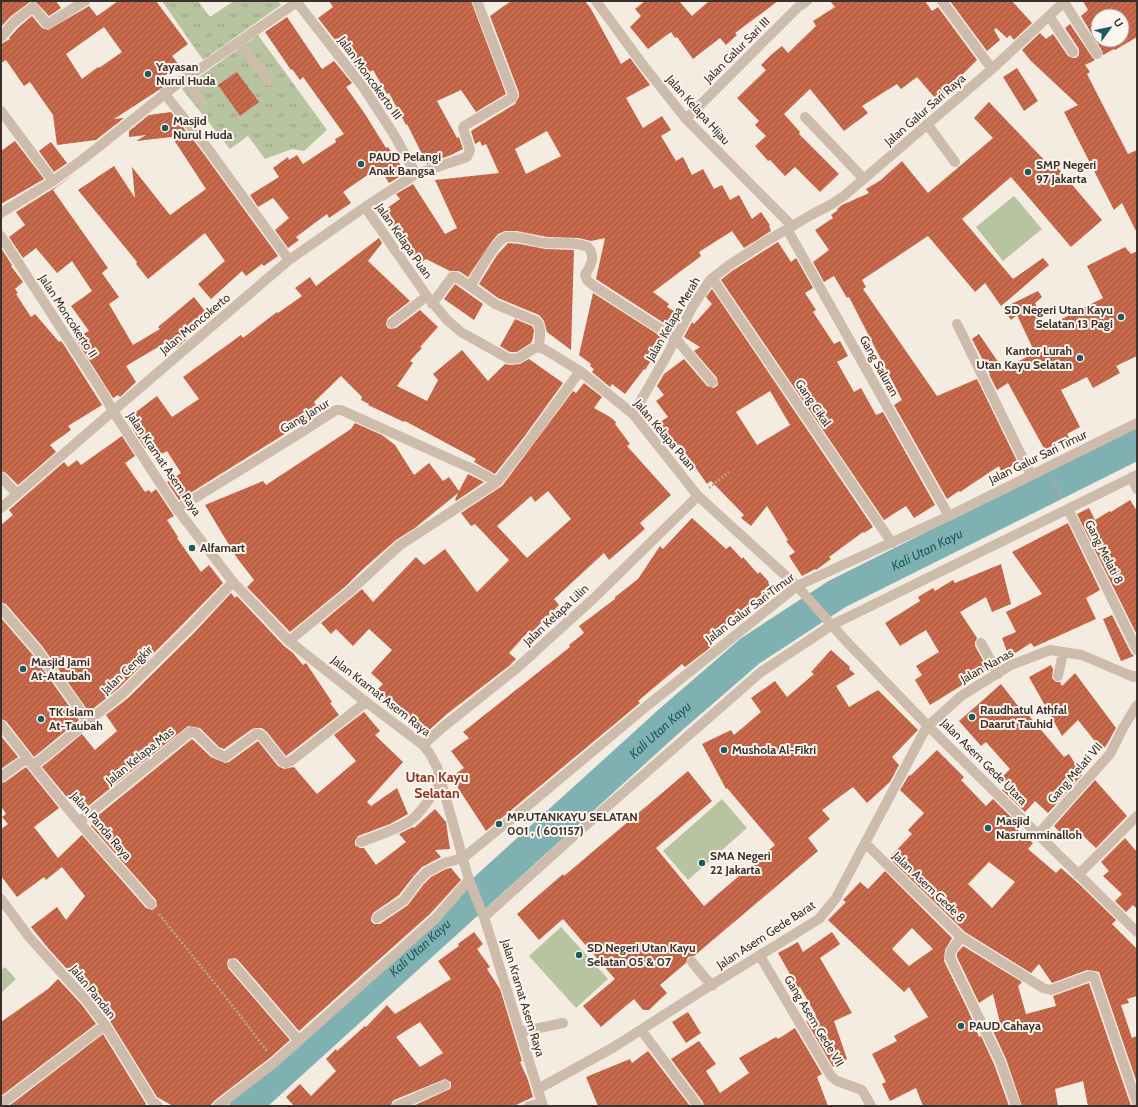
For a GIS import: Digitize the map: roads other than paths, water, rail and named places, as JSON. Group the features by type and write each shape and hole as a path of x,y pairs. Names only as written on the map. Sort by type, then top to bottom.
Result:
{"street":[{"path":"1,37 14,22 33,7 48,24 85,1"},
{"path":"1,213 53,181 82,160 164,93 297,1"},
{"name":"Jalan Moncokerto III","path":"297,1 363,88 393,132 416,174"},
{"name":"Jalan Moncokerto","path":"1,508 289,260 365,207 416,174 466,157 470,150 462,128 512,98 512,93 478,1"},
{"name":"Jalan Kelapa Hijau","path":"596,1 643,65 684,116 788,228"},
{"name":"Jalan Galur Sari III","path":"684,116 795,5 807,1"},
{"path":"942,1 992,70"},
{"path":"1065,1 1097,54"},
{"name":"Jalan Galur Sari Raya","path":"788,228 832,204 864,179 992,70 1065,1"},
{"path":"1049,16 1074,52"},
{"path":"239,42 269,81"},
{"path":"186,77 201,102"},
{"path":"164,93 203,142 289,260"},
{"path":"1,111 53,181"},
{"path":"805,117 864,179"},
{"path":"927,124 955,162"},
{"name":"Jalan Kelapa Puan","path":"365,207 430,300 447,320 461,332 509,359 519,358 539,347 580,371 633,414 698,496 798,588 829,621"},
{"name":"Jalan Kelapa Merah","path":"633,414 693,306 712,278 728,266 788,228"},
{"name":"Gang Saluran","path":"788,228 949,516"},
{"name":"Jalan Moncokerto II","path":"1,236 103,393 113,411"},
{"path":"470,286 497,243 505,237 523,238 543,243 581,244 588,247 591,251 592,259 586,275 587,280 676,339 712,382"},
{"path":"392,324 430,300 452,277 456,277 494,304 536,321 540,328 539,347"},
{"name":"Gang Cikal","path":"712,278 892,542"},
{"path":"957,324 1030,475"},
{"path":"289,641 350,591 400,545 497,482 580,371"},
{"name":"Gang Janur","path":"177,509 336,410 341,410 355,416 475,470 497,482"},
{"name":"Jalan Kramat Asem Raya","path":"113,411 177,509 233,582 289,641 423,745 430,754 437,767 470,882 482,912 542,1104"},
{"name":"Jalan Galur Sari Timur","path":"463,858 648,705 798,588 949,516 1137,423"},
{"path":"1,476 17,494"},
{"path":"482,912 582,828 760,672 829,621 1135,476 1137,489"},
{"name":"Jalan Kelapa Lilin","path":"423,745 443,727 517,668 592,599 698,496"},
{"name":"Gang Melati 8","path":"1068,509 1137,650"},
{"name":"Jalan Cengkir","path":"1,776 30,762 88,722 129,687 233,582"},
{"path":"1,608 37,650 88,722"},
{"name":"Jalan Asem Gede Utara","path":"829,621 928,726 1137,932"},
{"path":"981,643 998,674"},
{"name":"Jalan Nanas","path":"928,726 961,696 1011,665 1050,650 1082,655 1134,677 1137,676"},
{"path":"1058,676 1063,652"},
{"name":"Jalan Kelapa Mas","path":"80,822 190,732 196,733 215,752 224,757 256,734 259,734 283,762 286,763 291,761 366,702"},
{"name":"Gang Melati VII","path":"1038,834 1110,754 1137,705"},
{"path":"1,724 30,762"},
{"name":"Jalan Asem Gede Barat","path":"538,1089 614,1048 819,919 836,898 928,726"},
{"name":"Jalan Panda Raya","path":"30,762 151,904"},
{"path":"361,842 376,837 410,821 421,810 441,783"},
{"path":"1078,875 1135,821"},
{"name":"Jalan Asem Gede 8","path":"865,843 961,937 951,951 950,958 1000,1061 1016,1106"},
{"path":"377,918 404,900 418,881 427,872 444,862 463,858"},
{"path":"218,1106 300,1041 435,919 470,882"},
{"name":"Jalan Pandan","path":"1,899 29,937 87,1001 105,1025 152,1101 158,1106"},
{"path":"961,937 1043,988 1051,990 1089,976 1094,977 1137,1103"},
{"name":"Gang Asem Gede VII","path":"760,956 831,1076 837,1081 862,1090 871,1106"},
{"path":"692,962 712,986"},
{"path":"233,964 300,1041"},
{"path":"520,1032 563,1023"},
{"path":"1,1104 105,1025"},
{"path":"641,1030 698,1106"},
{"path":"398,1106 445,1085"},
{"path":"529,1106 542,1104"}],"waterway":[{"name":"Kali Utan Kayu","path":"245,1106 668,722 750,651 837,594 1137,444"}],"place":[{"name":"Yayasan Nurul Huda","path":"148,74"},
{"name":"Masjid Nurul Huda","path":"165,128"},
{"name":"PAUD Pelangi Anak Bangsa","path":"361,164"},
{"name":"SMP Negeri 97 Jakarta","path":"1028,172"},
{"name":"SD Negeri Utan Kayu Selatan 13 Pagi","path":"1121,317"},
{"name":"Kantor Lurah Utan Kayu Selatan","path":"1080,358"},
{"name":"Alfamart","path":"192,548"},
{"name":"Masjid Jami At-Ataubah","path":"23,669"},
{"name":"Raudhatul Athfal Daarut Tauhid","path":"972,717"},
{"name":"TK Islam At-Taubah","path":"41,719"},
{"name":"Mushola Al-Fikri","path":"724,750"},
{"name":"MP.UTANKAYU SELATAN 001 , ( 601157)","path":"499,824"},
{"name":"Masjid Nasrumminalloh","path":"988,828"},
{"name":"SMA Negeri 22 Jakarta","path":"702,863"},
{"name":"SD Negeri Utan Kayu Selatan 05 & 07","path":"579,955"},
{"name":"PAUD Cahaya","path":"961,1026"}],"district":[{"name":"Utan Kayu Selatan","path":"437,786"}]}
